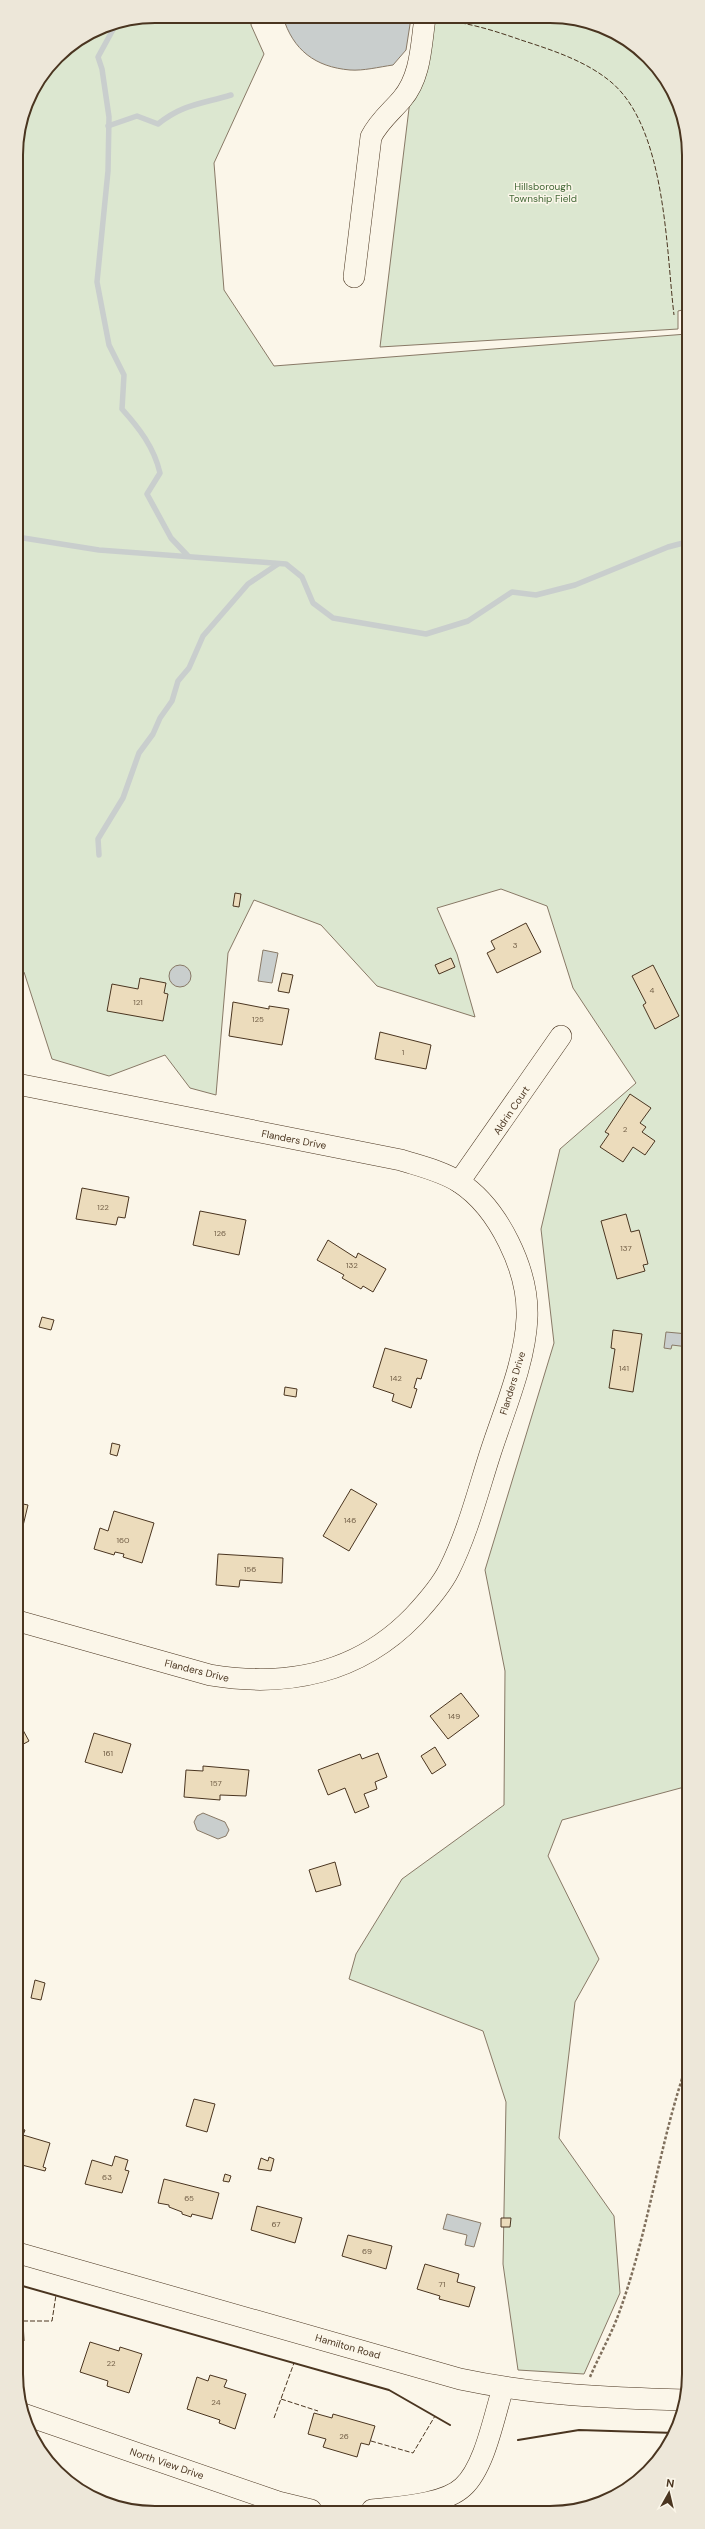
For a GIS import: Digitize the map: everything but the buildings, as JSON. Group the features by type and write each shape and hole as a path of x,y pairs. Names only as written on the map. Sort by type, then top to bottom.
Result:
{"street":[{"path":"354,277 371,137 378,123 403,98 414,82 424,23"},
{"name":"Aldrin Court","path":"459,1182 561,1036"},
{"name":"Flanders Drive","path":"23,1085 401,1160 436,1171 459,1182 482,1203 502,1230 517,1260 525,1290 527,1318 523,1349 462,1541 448,1572 424,1605 399,1631 368,1652 342,1666 306,1676 240,1680 210,1675 23,1622"},
{"name":"Hamilton Road","path":"23,2254 460,2379 503,2388 580,2397 679,2400"},
{"path":"400,2506 436,2501 463,2488 478,2466 503,2388"},
{"name":"North View Drive","path":"30,2416 278,2502 294,2506"}],"path":[{"path":"580,2397 619,2314 635,2261 676,2095 682,2078"}],"green space":[{"path":"146,23 251,23 264,54 214,163 224,290 274,366 682,334 682,1788 562,1820 548,1856 599,1959 575,2002 559,2138 614,2216 620,2293 584,2374 518,2370 503,2264 506,2102 483,2031 349,1979 356,1954 402,1879 504,1805 505,1671 485,1570 554,1343 541,1229 560,1149 636,1083 573,988 547,906 501,889 437,908 457,954 475,1017 377,986 321,925 254,900 228,953 216,1095 190,1088 165,1055 109,1076 52,1059 24,972 23,146 27,121 33,104 41,89 56,68 82,45 104,33 121,27"},
{"name":"Hillsborough Township Field","path":"419,23 559,23 593,30 630,50 655,75 672,104 678,121 682,146 682,310 678,311 678,329 380,347"}],"shaded area":[{"path":"285,23 410,23 406,50 393,65 355,70 337,68 316,61 299,47 287,29"},
{"path":"263,950 278,953 272,983 258,981"},
{"path":"180,965 184,966 190,972 190,980 184,986 180,987 176,986 170,980 169,976 170,972 176,966"},
{"path":"666,1332 682,1333 682,1346 672,1345 671,1349 664,1348"},
{"path":"203,1813 225,1822 229,1830 226,1836 218,1839 197,1830 194,1822 197,1816"},
{"path":"447,2214 481,2223 474,2247 465,2245 467,2235 443,2229"}],"waterway":[{"path":"113,30 98,57 102,69 109,117 108,171 97,282 109,345 124,375 122,409 150,446 160,473 147,494 171,538 188,556"},
{"path":"108,126 137,116 158,124 167,117 184,108 231,95"},
{"path":"23,538 99,550 286,564 302,577 313,603 333,618 426,634 468,621 512,592 536,595 575,585 668,547 682,543"},
{"path":"99,855 98,839 123,798 139,753 153,734 160,718 172,701 178,681 189,668 203,636 248,584 278,564"}],"fence":[{"path":"464,23 501,33 557,52 580,62 611,82 629,103 643,129 653,159 660,191 665,224 674,315"},
{"path":"23,2321 52,2321 56,2295"},
{"path":"274,2418 294,2363"},
{"path":"281,2399 318,2411"},
{"path":"371,2441 413,2453 435,2416"}],"wall":[{"path":"23,2286 389,2390 450,2425"},
{"path":"518,2440 579,2430 668,2433"}]}
